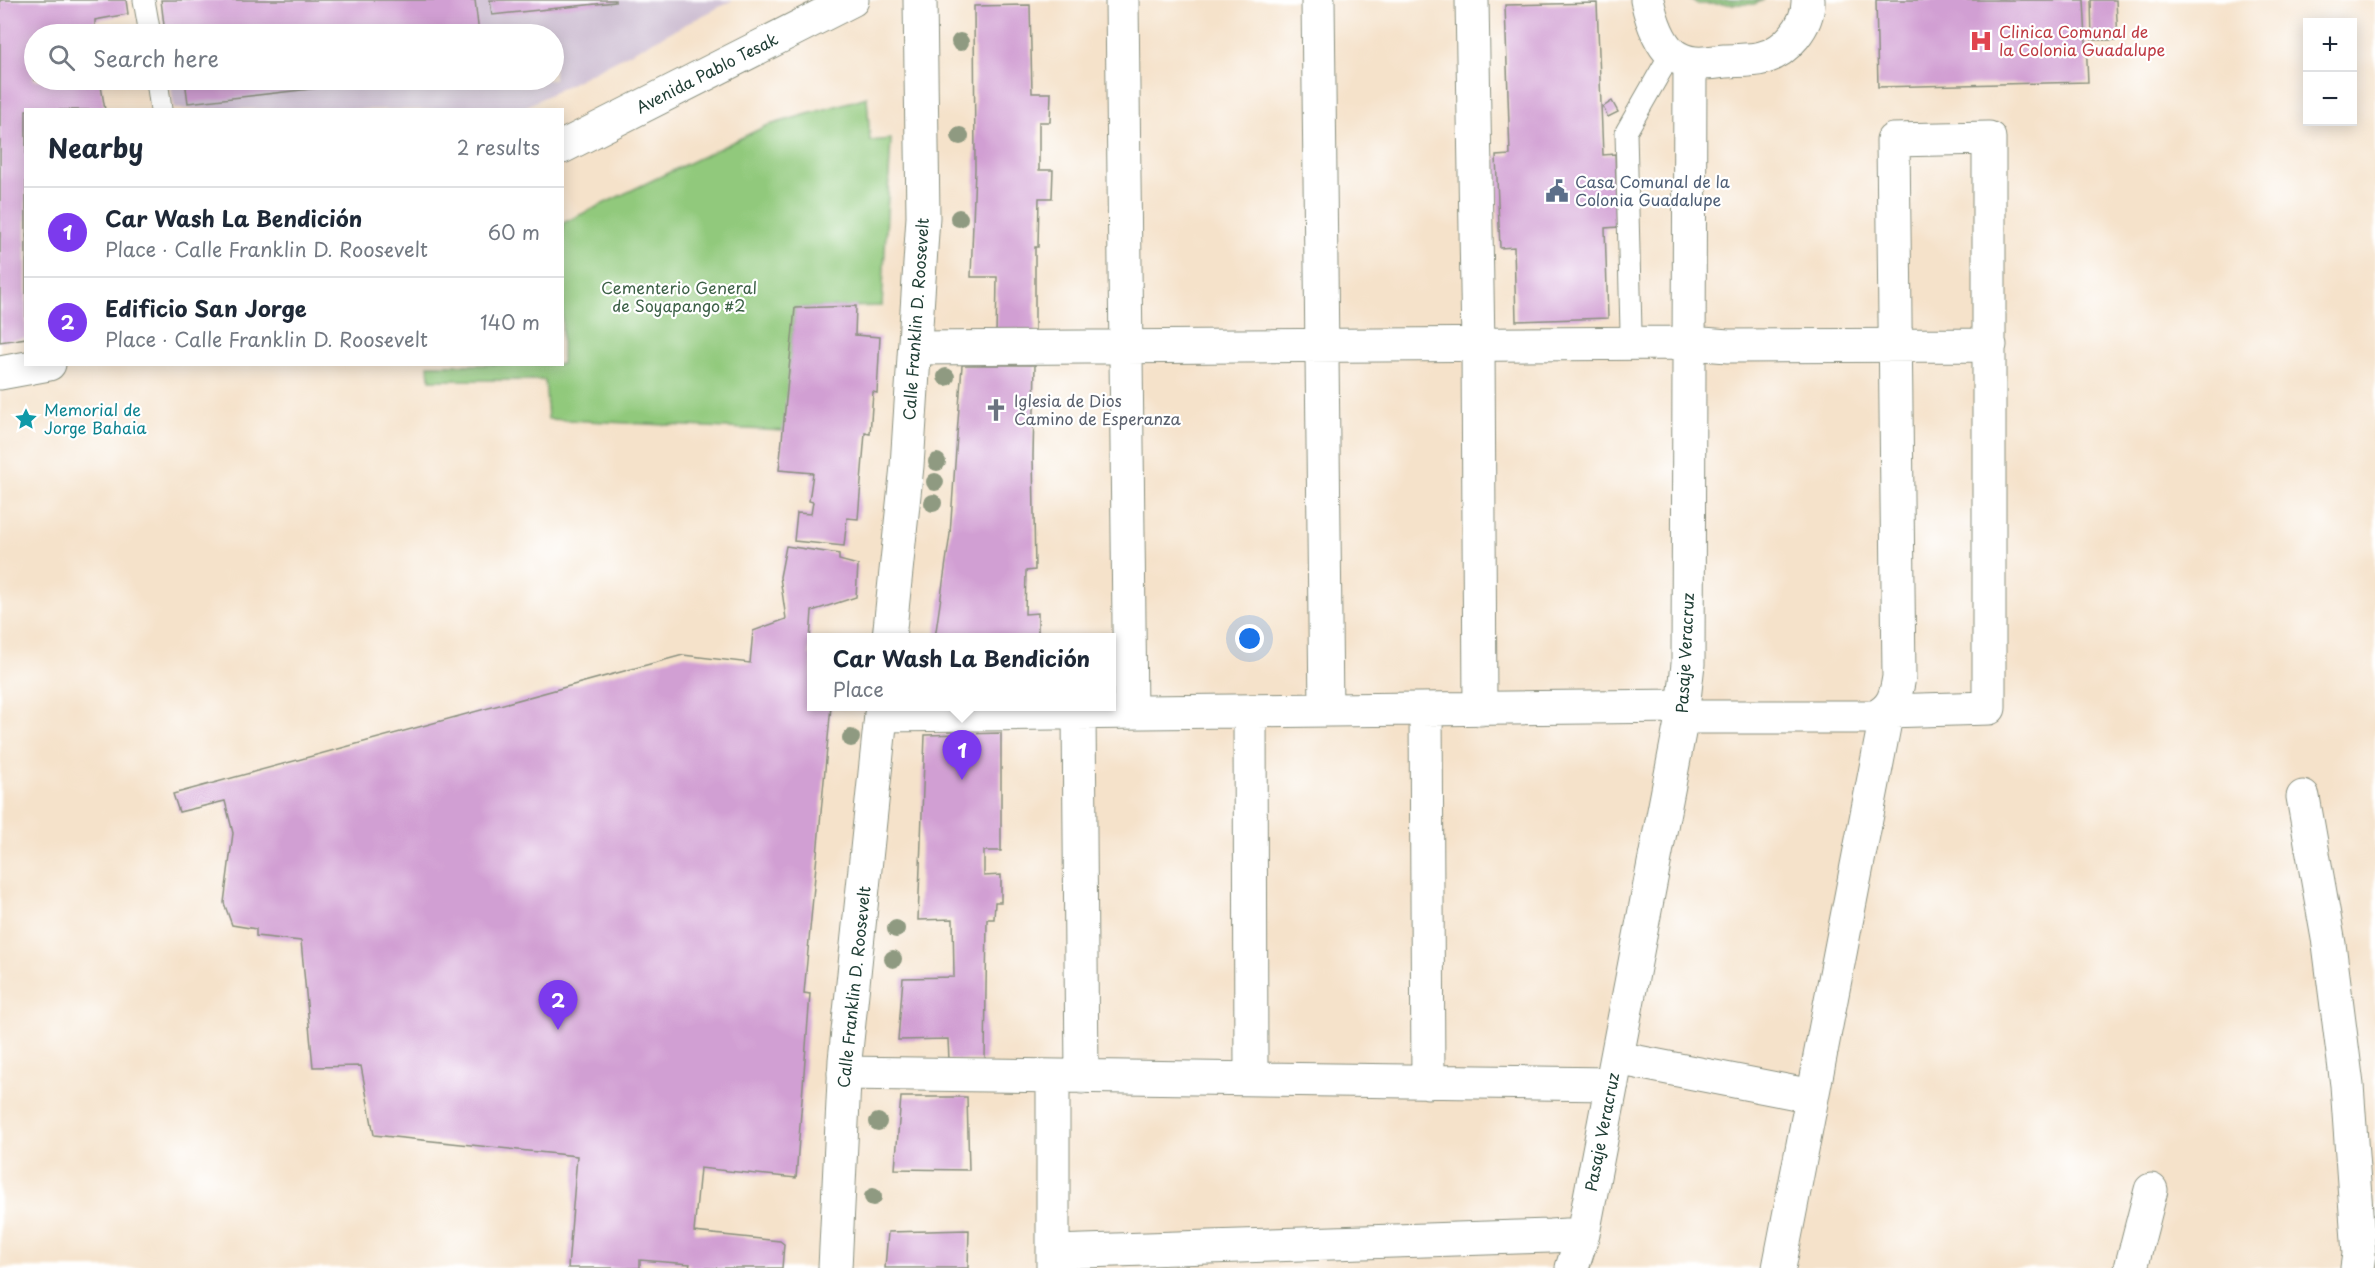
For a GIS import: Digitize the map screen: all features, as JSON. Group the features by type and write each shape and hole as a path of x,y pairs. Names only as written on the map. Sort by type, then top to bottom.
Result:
{"street":[{"name":"Avenida Pablo Tesak","path":"564,146 852,0"},
{"name":"Calle Franklin D. Roosevelt","path":"889,633 906,466 923,217 920,0"},
{"path":"1122,0 1130,712"},
{"path":"1318,0 1326,710"},
{"path":"1472,0 1478,345 1480,709"},
{"path":"1647,0 1654,25 1680,58 1763,58 1780,49 1795,36 1802,22 1808,0"},
{"name":"Pasaje Veracruz","path":"1572,1268 1583,1234 1683,712 1688,664 1690,343 1680,58"},
{"path":"882,711 1079,713 1480,709 1875,717 1887,711 1989,708 1989,138 1893,140 1899,677 1896,698 1887,711 1779,1268"},
{"path":"915,348 1690,343 1728,346 1990,345"},
{"path":"0,373 38,366"},
{"path":"1426,709 1428,1082"},
{"name":"Calle Franklin D. Roosevelt","path":"835,1268 844,1073 882,711"},
{"path":"1250,711 1251,1079"},
{"path":"1079,713 1068,1076 1053,1260 1583,1234"},
{"path":"2303,798 2329,944 2347,1085 2359,1254 2357,1268"},
{"path":"844,1073 1428,1082 1614,1071 1812,1096"},
{"path":"2131,1268 2151,1190"}],"lane":[{"path":"144,0 148,24"},
{"path":"1631,331 1626,132 1680,58"},
{"path":"158,90 161,108"}],"shaded area":[{"path":"161,0 733,0 564,87 564,24 164,24"},
{"path":"171,90 558,90 523,108 174,108"}],"green space":[{"path":"1691,0 1764,0 1754,4 1698,4"},
{"name":"Cementerio General de Soyapango #2","path":"867,97 870,141 891,139 882,306 795,308 784,431 548,419 545,380 430,380 428,366 564,366 564,223 766,126"}],"building":[{"path":"0,0 126,0 128,14 95,20 95,24 24,24 24,90 102,90 105,108 24,108 24,338 0,342"},
{"path":"161,0 475,0 478,24 164,24"},
{"path":"490,0 615,0 615,2 492,15"},
{"name":"Clinica Comunal de la Colonia Guadalupe","path":"1876,0 2084,0 2088,82 1878,87"},
{"path":"2091,0 2116,0 2118,40 2092,40"},
{"name":"Casa Comunal de la Colonia Guadalupe","path":"1597,3 1603,155 1615,154 1618,227 1605,228 1608,318 1516,321 1514,247 1500,248 1496,156 1510,155 1505,5"},
{"path":"1030,5 1032,93 1051,93 1050,122 1039,122 1039,170 1053,170 1052,198 1039,198 1038,247 1035,247 1035,338 996,337 997,277 971,277 975,169 974,6"},
{"path":"186,90 301,90 188,103"},
{"path":"1612,101 1618,112 1608,117 1603,107"},
{"path":"856,306 855,335 880,337 877,393 873,392 870,434 865,433 858,519 847,518 844,546 794,541 797,513 811,514 813,502 809,501 813,473 779,470 795,308"},
{"path":"962,365 1035,365 1033,456 1035,570 1026,571 1025,614 1038,613 1038,633 936,633 950,534"},
{"path":"786,546 839,554 839,560 858,565 856,597 812,611 810,633 807,633 807,711 831,711 804,993 810,994 796,1178 700,1168 694,1232 780,1241 784,1244 782,1268 689,1268 690,1264 640,1260 640,1268 568,1268 577,1156 374,1135 361,1066 313,1067 301,941 256,936 256,929 232,925 224,903 233,833 225,801 179,812 173,794 683,655 750,663 753,631 786,619 780,577"},
{"path":"1001,733 1001,851 984,851 984,876 1001,875 1001,902 995,902 994,919 987,919 985,1060 949,1060 948,1039 898,1040 903,978 954,977 953,919 918,920 925,735"},
{"path":"901,1097 967,1097 969,1170 895,1169"},
{"path":"969,1230 968,1268 885,1268 888,1232"}],"place":[{"name":"Clinica Comunal de la Colonia Guadalupe","path":"1981,41"},
{"name":"Casa Comunal de la Colonia Guadalupe","path":"1557,191"},
{"name":"Iglesia de Dios Camino de Esperanza","path":"996,410"},
{"name":"Memorial de Jorge Bahaia","path":"26,419"},
{"name":"Car Wash La Bendición","path":"962,780"},
{"name":"Edificio San Jorge","path":"558,1030"}]}
